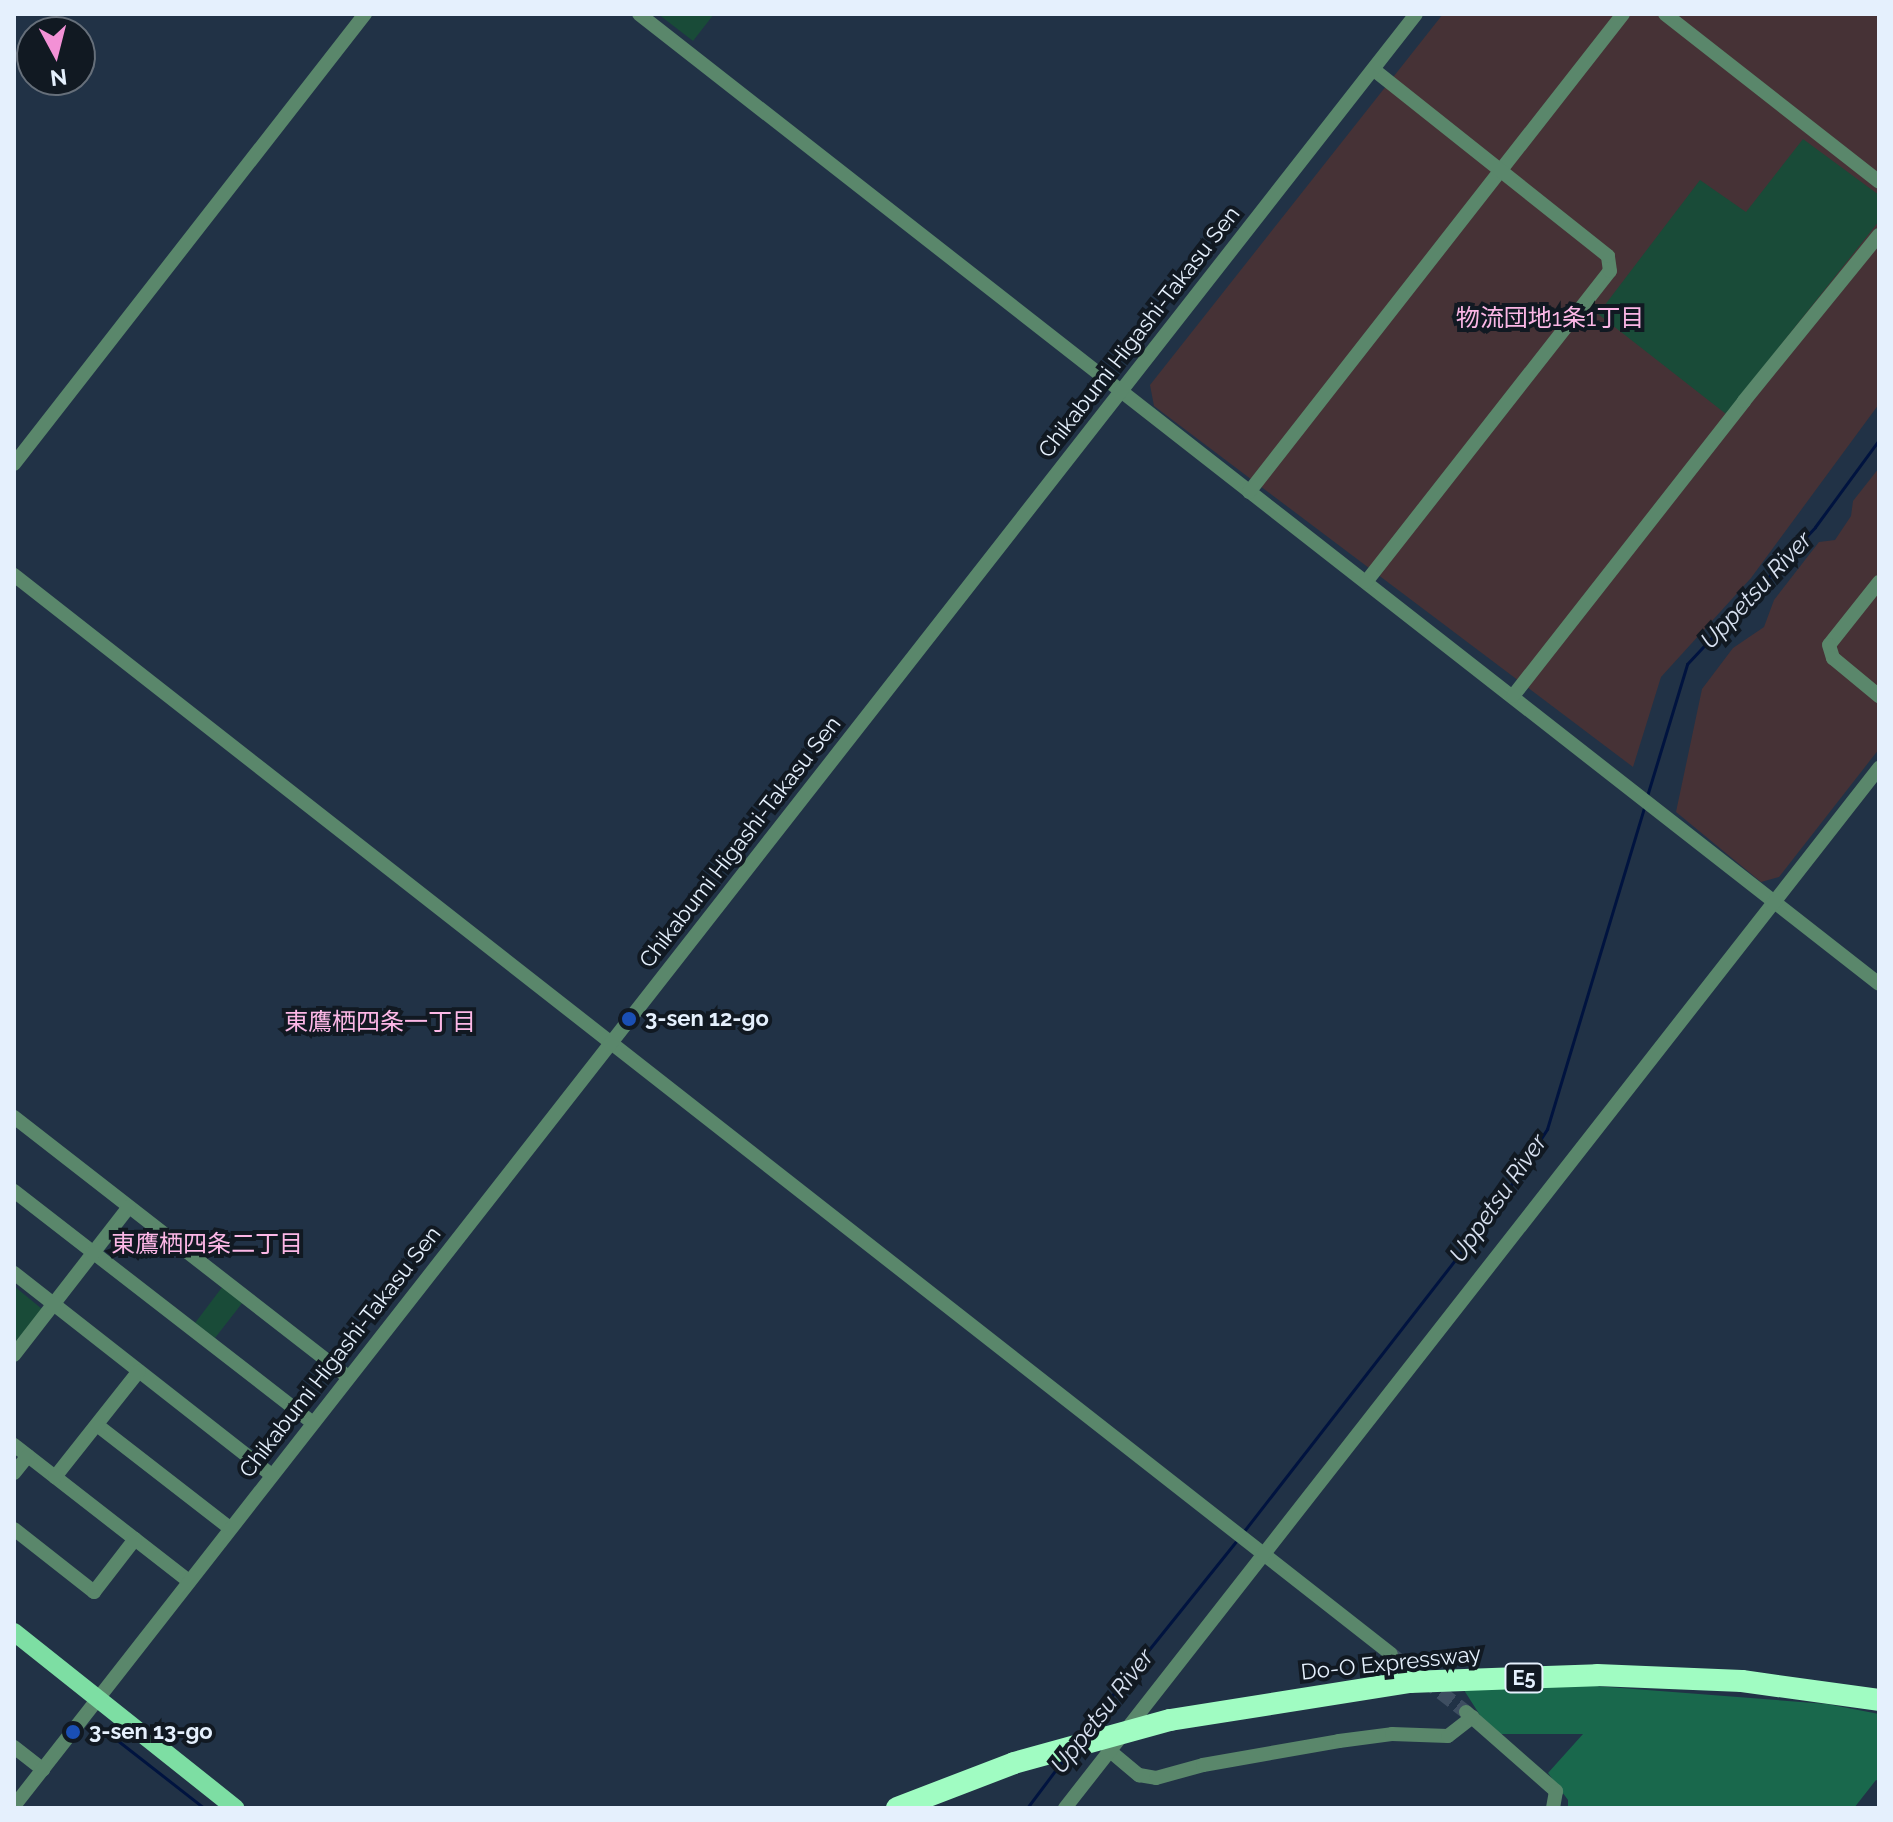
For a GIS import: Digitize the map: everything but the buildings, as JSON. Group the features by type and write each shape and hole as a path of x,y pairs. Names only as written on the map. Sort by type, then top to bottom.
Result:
{"highway":[{"name":"Do-O Expressway","path":"906,1804 1014,1763 1170,1720 1410,1682 1597,1675 1742,1681 1879,1700"}],"main road":[{"path":"14,1632 235,1808"}],"street":[{"path":"14,464 365,14"},
{"path":"639,14 1879,984"},
{"name":"Chikabumi Higashi-Takasu Sen","path":"14,1806 1416,14"},
{"path":"1249,492 1623,14"},
{"path":"1665,14 1879,182"},
{"path":"1366,582 1610,271 1608,256 1373,69"},
{"path":"1513,696 1744,401 1879,235"},
{"path":"14,575 1391,1654"},
{"path":"1879,582 1829,645 1833,658 1879,696"},
{"path":"1065,1808 1258,1548 1879,768"},
{"path":"17,1125 129,1207 348,1377"},
{"path":"14,1191 313,1423"},
{"path":"14,1355 129,1207"},
{"path":"14,1273 272,1475"},
{"path":"55,1477 139,1371"},
{"path":"97,1425 230,1528"},
{"path":"14,1445 189,1581"},
{"path":"14,1473 28,1456"},
{"path":"14,1529 94,1592 135,1539"},
{"path":"1110,1751 1139,1775 1156,1778 1203,1765 1339,1741 1392,1734 1448,1736 1469,1714 1556,1791 1553,1808"},
{"path":"14,1747 43,1770"}],"shaded area":[{"path":"1443,14 1879,14 1879,404 1751,578 1661,677 1633,767 1154,406 1150,385"},
{"path":"1879,468 1879,749 1779,877 1761,882 1676,812 1702,689 1733,648 1764,627 1774,600 1819,542 1835,540 1851,516 1853,501"}],"green space":[{"path":"658,14 714,14 693,41"},
{"path":"1803,139 1879,195 1879,221 1726,414 1598,314 1700,180 1746,212"},
{"path":"14,1286 42,1309 14,1346"},
{"path":"223,1286 243,1302 215,1338 195,1323"},
{"path":"1582,1685 1827,1704 1879,1714 1879,1781 1876,1780 1854,1808 1568,1808 1568,1800 1548,1773 1583,1734 1492,1734 1462,1687"}],"waterway":[{"name":"Uppetsu River","path":"1647,796 1687,664 1815,527 1879,440"},
{"name":"Uppetsu River","path":"1244,1531 1500,1202 1547,1129 1644,807"},
{"name":"Uppetsu River","path":"1081,1734 1237,1540"},
{"name":"Uppetsu River","path":"108,1733 204,1808"},
{"name":"Uppetsu River","path":"1027,1808 1063,1760"}],"tunnel":[{"path":"1391,1654 1466,1712"}],"place":[{"name":"3-sen 12-go","path":"629,1019"},
{"name":"3-sen 13-go","path":"73,1732"}],"district":[{"name":"物流団地1条1丁目","path":"1550,318"},
{"name":"東鷹栖四条一丁目","path":"380,1022"},
{"name":"東鷹栖四条二丁目","path":"207,1244"}]}
